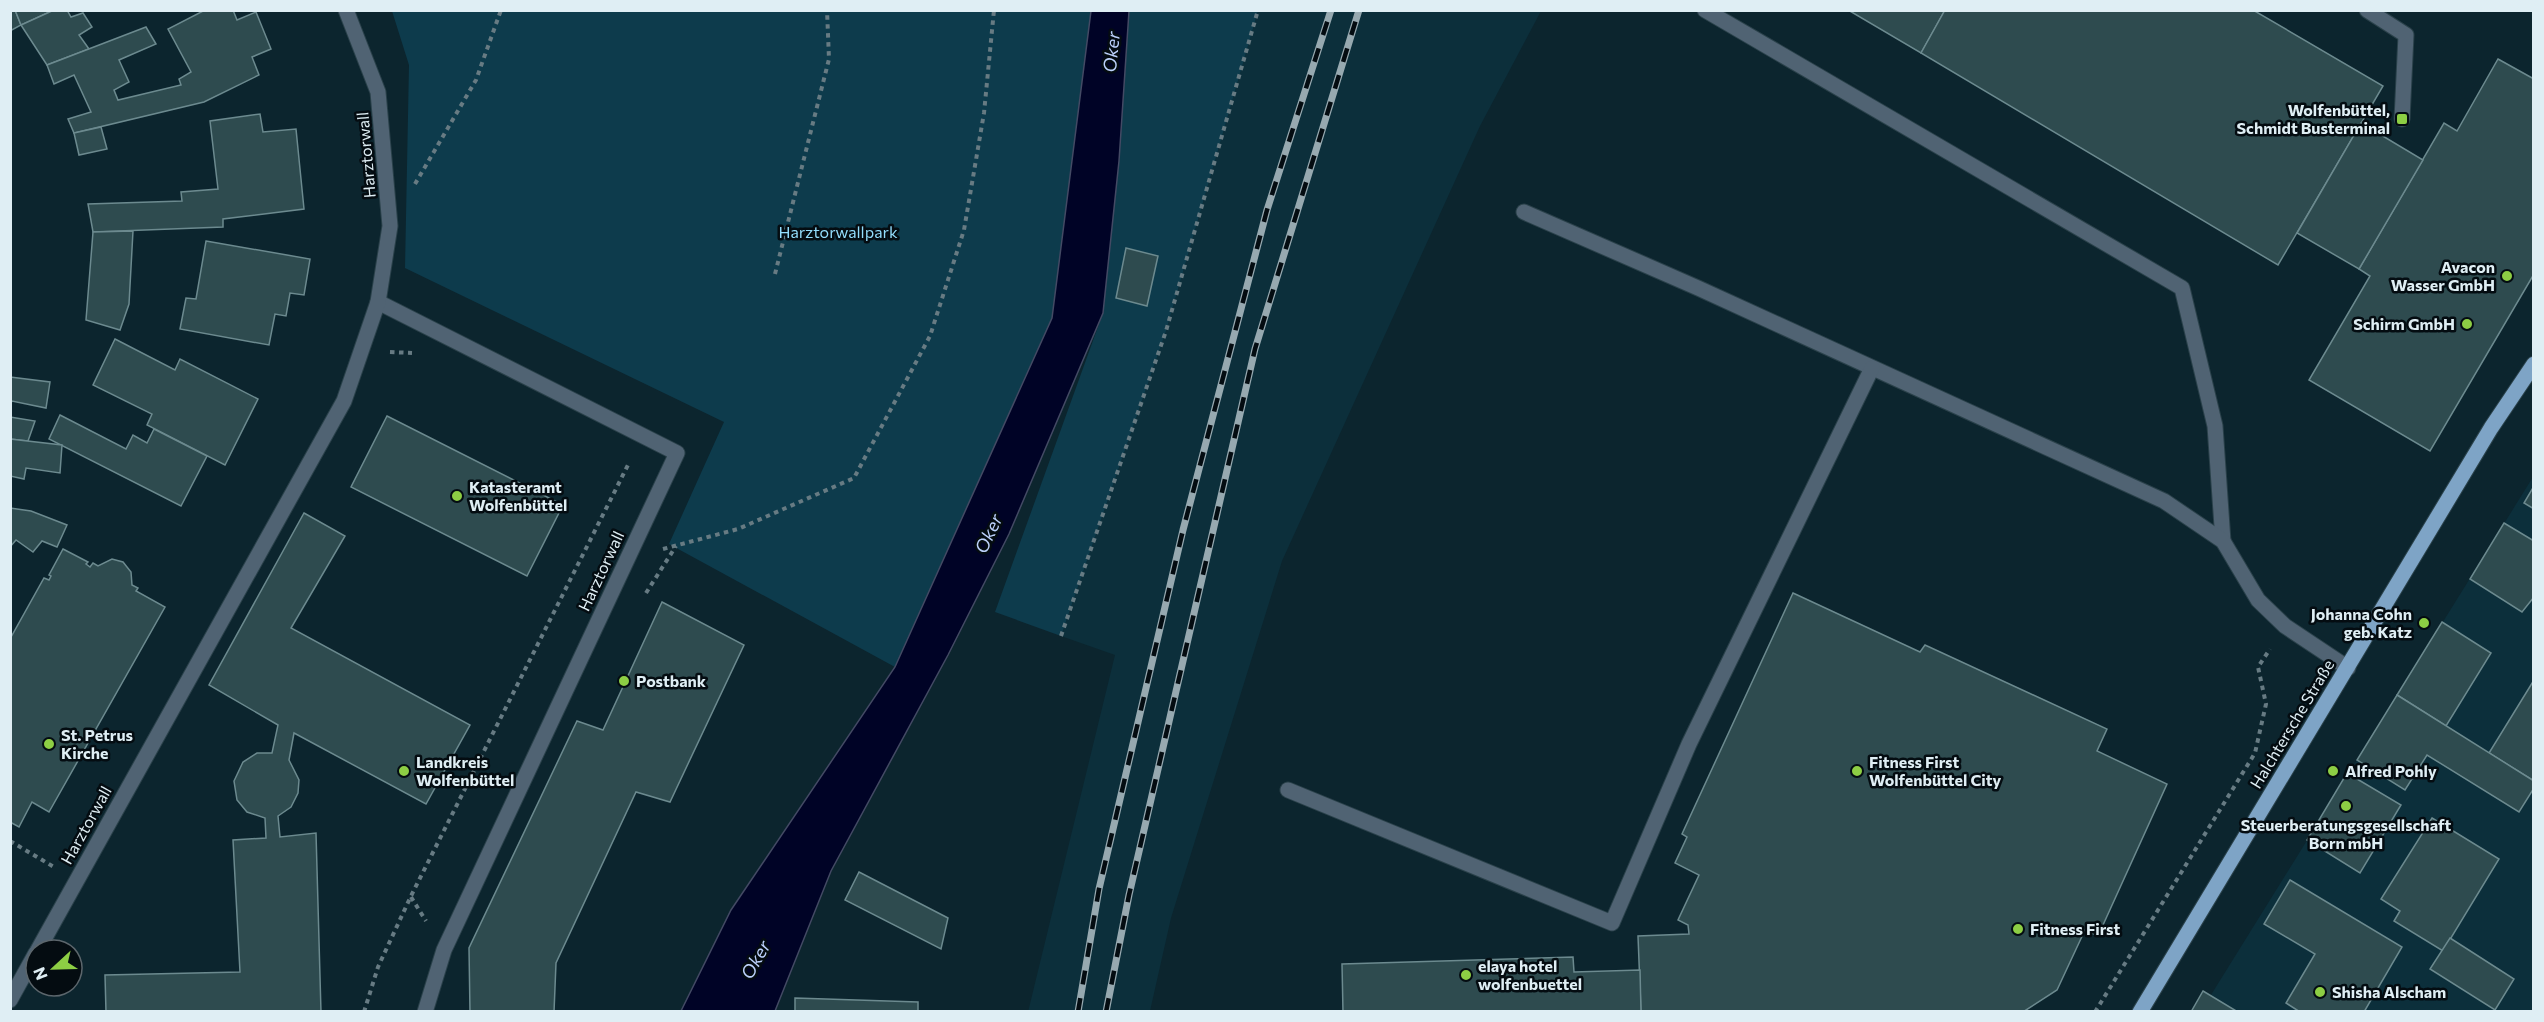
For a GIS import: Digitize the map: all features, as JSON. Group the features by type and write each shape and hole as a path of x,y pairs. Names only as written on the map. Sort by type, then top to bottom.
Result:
{"main road":[{"name":"Halchtersche Straße","path":"2140,1011 2491,428 2534,364"}],"street":[{"name":"Harztorwall","path":"45,938 344,401 378,302 390,226 378,92 346,10"},
{"path":"1705,10 2182,288 2215,426 2223,541"},
{"path":"2367,10 2406,35 2402,119"},
{"path":"1524,212 1624,255 2164,501 2223,541 2258,600 2285,626 2348,668"},
{"name":"Harztorwall","path":"378,302 677,453 444,950 425,1011"},
{"path":"1288,790 1612,923 1689,744 1872,368"},
{"name":"Harztorwall","path":"10,999 24,975"}],"path":[{"path":"390,226 476,80 501,10"},
{"path":"775,274 829,59 827,10"},
{"path":"626,559 738,529 854,478 930,336 964,230 984,113 994,10"},
{"path":"1061,636 1166,331 1258,10"},
{"path":"364,1011 378,967 411,896 629,463"},
{"path":"2095,1011 2255,753 2266,704 2258,667 2285,626"},
{"path":"10,841 76,880"}],"shaded area":[{"path":"1258,11 1541,11 1480,126 1282,561 1171,918 1150,1011 1028,1012 1115,655 1061,636 1166,331"},
{"path":"2533,477 2533,1011 2201,1011"}],"green space":[{"name":"Harztorwallpark","path":"392,11 1091,11 1052,318 895,667 669,544 724,422 405,268 409,65"},
{"path":"1129,11 1258,11 1166,331 1061,636 995,612 1103,313 1119,161"}],"water":[{"name":"Oker","path":"1091,11 1129,11 1119,161 1103,313 1009,534 948,655 831,871 775,1011 681,1011 731,910 895,667 1052,318"}],"building":[{"path":"10,10 15,10 21,25 10,31"},
{"path":"15,10 54,10 21,25"},
{"path":"54,10 67,10 71,17 83,13 92,27 79,35 89,49 47,65 21,25"},
{"path":"205,10 233,10 237,20 256,12 271,49 252,57 259,75 204,102 74,133 68,119 91,112 74,75 54,84 47,65 146,27 156,44 119,60 129,82 114,90 118,100 181,85 179,79 191,72 168,29"},
{"path":"1848,10 1945,10 1921,53"},
{"path":"1945,10 2253,10 2383,86 2278,265 1921,53"},
{"path":"2498,59 2534,79 2534,274 2430,451 2309,380 2370,276 2359,269 2444,123 2457,131"},
{"path":"260,114 263,132 296,129 304,209 223,219 223,227 93,232 88,204 182,201 181,192 218,189 210,121"},
{"path":"2361,123 2423,160 2359,269 2297,233"},
{"path":"101,127 107,149 79,155 74,133"},
{"path":"133,231 129,304 120,330 86,320 93,232"},
{"path":"206,241 310,259 304,295 290,293 286,316 275,314 269,345 180,329 186,298 196,299"},
{"path":"1126,248 1158,256 1147,306 1116,298"},
{"path":"115,339 175,370 180,359 258,399 225,465 147,425 152,414 93,385"},
{"path":"10,377 50,382 46,408 12,401 10,405"},
{"path":"60,415 126,449 133,435 147,443 154,429 207,456 181,506 49,439"},
{"name":"Katasteramt Wolfenbüttel","path":"387,416 563,505 527,576 351,487"},
{"path":"10,417 35,421 28,441 10,439"},
{"path":"10,439 62,445 60,473 26,468 24,479 10,476"},
{"path":"2534,486 2534,509 2524,503"},
{"path":"10,508 31,511 67,525 57,547 42,541 33,552 16,540 10,547"},
{"name":"Landkreis Wolfenbüttel","path":"304,513 345,536 291,628 470,725 426,804 294,733 289,760 299,780 298,793 291,807 278,816 280,837 316,833 321,1012 106,1012 105,975 240,972 233,840 266,838 265,818 247,812 237,800 234,781 243,762 257,753 272,753 278,725 209,685"},
{"path":"2504,523 2534,541 2534,597 2522,612 2470,579"},
{"name":"St. Petrus Kirche","path":"63,549 88,562 86,564 90,567 93,563 98,566 112,559 123,562 131,572 132,585 138,588 136,591 165,607 49,812 32,802 19,827 10,822 10,639 44,578 49,580 51,576 49,575"},
{"path":"1793,593 1920,652 1925,645 2107,729 2097,751 2167,784 2098,936 2085,930 2057,990 2023,1012 1641,1012 1638,936 1689,934 1688,925 1678,920 1699,875 1675,863 1687,837 1682,834"},
{"path":"662,602 744,645 670,802 636,792 556,963 554,1012 470,1012 469,948 577,721 603,730"},
{"path":"2442,622 2491,653 2446,726 2397,695"},
{"path":"2534,680 2534,781 2489,753"},
{"path":"2397,695 2534,781 2534,788 2519,812 2427,755 2405,790 2357,760"},
{"path":"2347,773 2401,805 2360,873 2307,840"},
{"path":"2432,818 2499,859 2443,951 2394,921 2400,911 2381,899"},
{"path":"859,872 948,918 941,949 845,900"},
{"path":"2290,880 2402,947 2364,1012 2300,1012 2286,1003 2315,954 2264,924"},
{"path":"2450,938 2514,979 2495,1010 2430,969"},
{"path":"1573,957 1574,972 1640,970 1641,1012 1343,1012 1342,964"},
{"path":"2203,991 2238,1012 2191,1012"},
{"path":"795,998 918,1002 918,1012 795,1012"}],"railway":[{"path":"1078,1012 1099,889 1183,530 1267,210 1331,10"},
{"path":"1106,1012 1129,895 1255,349 1359,10"}],"place":[{"name":"Wolfenbüttel, Schmidt Busterminal","path":"2402,119"},
{"name":"Avacon Wasser GmbH","path":"2507,276"},
{"name":"Schirm GmbH","path":"2467,324"},
{"name":"Katasteramt Wolfenbüttel","path":"457,496"},
{"name":"Johanna Cohn geb. Katz","path":"2424,623"},
{"name":"Postbank","path":"624,681"},
{"name":"St. Petrus Kirche","path":"49,744"},
{"name":"Landkreis Wolfenbüttel","path":"404,771"},
{"name":"Fitness First Wolfenbüttel City","path":"1857,771"},
{"name":"Alfred Pohly","path":"2333,771"},
{"name":"Steuerberatungsgesellschaft Born mbH","path":"2346,806"},
{"name":"Fitness First","path":"2018,929"},
{"name":"elaya hotel wolfenbuettel","path":"1466,975"},
{"name":"Shisha Alscham","path":"2320,992"}]}
